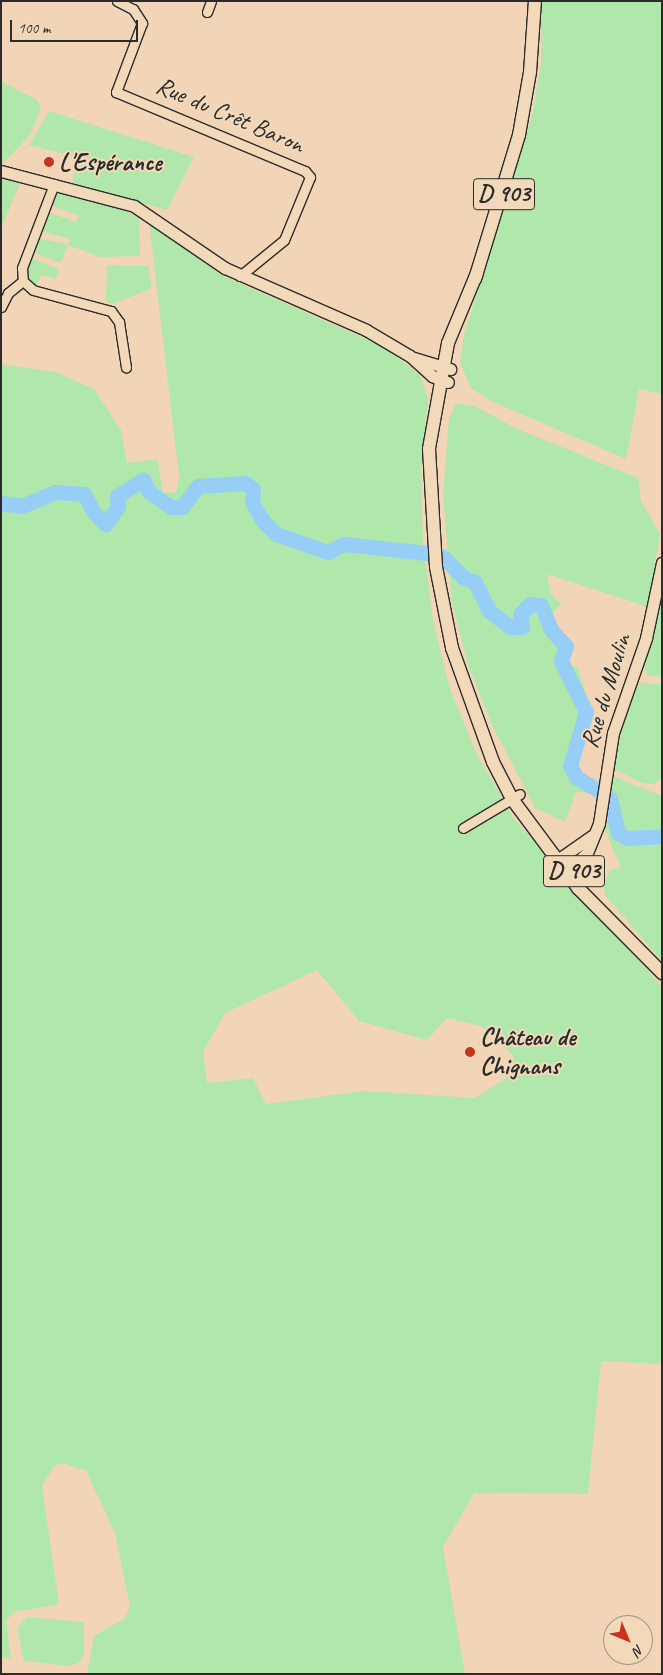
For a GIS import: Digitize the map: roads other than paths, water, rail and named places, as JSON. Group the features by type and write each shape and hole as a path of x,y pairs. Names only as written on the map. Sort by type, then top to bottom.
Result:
{"main road":[{"name":"D 903","path":"535,1 530,72 519,134 445,374 432,507 445,619 480,729 516,796 569,871 622,931 662,972"}],"street":[{"name":"Rue du Crêt Baron","path":"117,1 141,15 142,24 116,92 305,171 310,177 284,240 240,276"},
{"path":"207,12 211,1"},
{"path":"1,171 54,184 141,210 240,276 358,326 445,374"},
{"path":"54,184 22,268 23,281 34,290 111,311 119,322 126,368"},
{"path":"1,307 8,293 23,281"},
{"name":"Rue du Moulin","path":"569,871 589,850 596,831 613,733 647,632 662,563"},
{"path":"463,828 516,796"},
{"path":"560,859 596,831"}],"waterway":[{"path":"1,503 22,506 55,492 84,494 94,513 106,524 118,506 117,496 143,480 149,492 171,507 182,507 198,486 245,483 253,489 252,502 263,521 276,534 328,552 344,544 427,553"},
{"path":"442,556 464,578 475,582 489,611 510,627 522,627 520,614 530,604 541,605 551,630 566,646 561,661 586,712 570,766 576,777 599,791"},
{"path":"610,798 618,833 627,838 662,836"}],"place":[{"name":"L'Espérance","path":"49,162"},
{"name":"Château de Chignans","path":"470,1052"}]}
